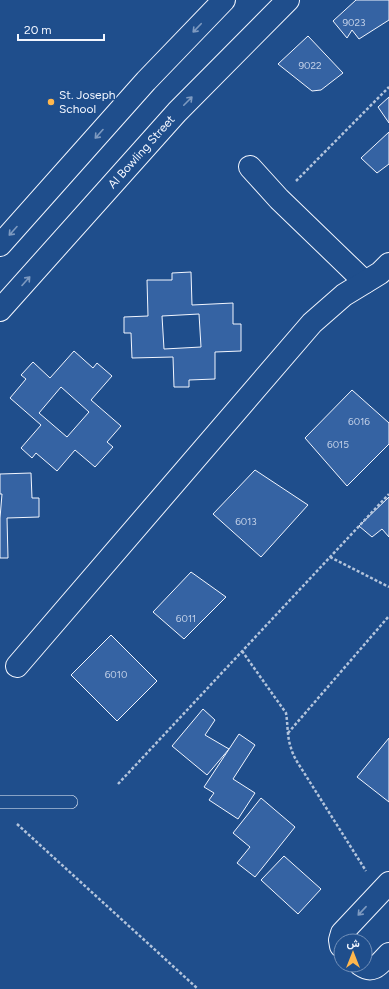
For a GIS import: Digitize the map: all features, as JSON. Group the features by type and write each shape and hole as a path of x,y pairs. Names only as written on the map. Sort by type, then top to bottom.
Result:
{"street":[{"path":"0,245 146,81 224,0"},
{"name":"Al Bowling Street","path":"0,310 177,112 288,0"},
{"path":"17,666 312,323 344,295 381,276 279,199 250,167"},
{"path":"342,933 385,887"},
{"path":"373,968 377,967 389,954"}],"lane":[{"path":"0,802 71,802"}],"path":[{"path":"279,199 389,86"},
{"path":"118,784 389,494"},
{"path":"330,557 389,586"},
{"path":"288,733 389,616"},
{"path":"242,652 286,713 291,749 296,760 385,887"},
{"path":"12,819 198,989"}],"building":[{"path":"356,0 389,0 389,20 359,39 352,30 347,38 333,21"},
{"path":"308,36 343,73 321,90 312,91 278,64"},
{"path":"389,97 389,123 378,107"},
{"path":"389,132 389,164 377,173 361,158"},
{"path":"191,272 192,305 233,303 233,324 241,324 241,351 215,352 215,379 189,380 189,387 174,387 173,357 132,358 131,333 124,333 124,317 148,316 147,280 172,280 172,273","holes":["199,314 201,347 164,349 162,316"]},
{"path":"74,351 93,368 97,363 112,376 91,400 121,426 107,442 113,447 95,467 75,450 57,471 36,453 32,458 21,448 41,425 10,398 26,379 21,375 33,362 50,378","holes":["61,387 89,412 67,437 39,413"]},
{"path":"352,390 389,423 389,444 347,486 305,438"},
{"path":"255,470 308,505 261,557 213,514"},
{"path":"31,473 32,498 39,498 39,517 7,518 8,558 0,558 0,518 2,494 0,494 0,474"},
{"path":"389,497 389,537 382,529 372,537 359,526"},
{"path":"191,572 226,597 184,639 153,612"},
{"path":"111,635 157,681 117,721 71,675"},
{"path":"203,709 215,720 205,735 229,749 207,775 172,746"},
{"path":"239,734 255,745 233,779 255,793 238,819 209,800 214,793 204,787"},
{"path":"389,738 389,802 357,777"},
{"path":"261,798 295,827 255,877 237,863 250,847 233,833"},
{"path":"284,856 321,889 298,914 261,880"}],"place":[{"name":"St. Joseph School","path":"51,102"}]}
